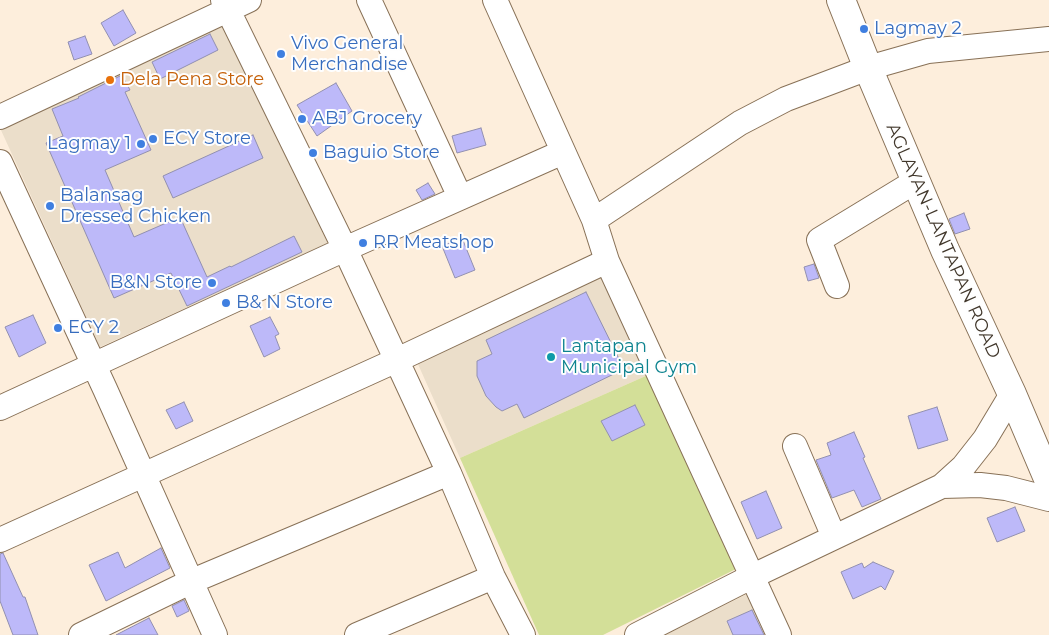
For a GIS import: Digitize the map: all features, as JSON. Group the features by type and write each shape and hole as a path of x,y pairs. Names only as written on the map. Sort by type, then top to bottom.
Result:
{"main road":[{"name":"AGLAYAN-LANTAPAN ROAD","path":"840,0 945,250 1012,394 1049,481"}],"street":[{"path":"0,118 225,5 249,0"},
{"path":"369,0 460,197"},
{"path":"495,0 594,220 607,261 779,635"},
{"path":"225,5 345,249 522,635"},
{"path":"594,220 740,123 786,99 868,68 928,51 1049,39"},
{"path":"0,408 345,249 563,152"},
{"path":"0,162 215,635"},
{"path":"837,286 819,240 916,181"},
{"path":"0,540 397,360 607,261"},
{"path":"637,635 834,536 942,486 963,467 985,439 1012,394"},
{"path":"795,446 834,536"},
{"path":"81,635 190,582 449,473"},
{"path":"942,486 980,485 1006,488 1049,499"},
{"path":"357,635 494,577"}],"shaded area":[{"path":"223,22 328,243 100,347 0,128"},
{"path":"604,274 648,375 460,458 417,362"},
{"path":"751,592 772,635 665,635"}],"green space":[{"path":"648,375 738,568 603,635 539,635 460,458"}],"building":[{"path":"123,10 136,33 114,46 101,23"},
{"path":"210,34 218,50 160,79 152,62"},
{"path":"85,36 92,54 74,60 68,42"},
{"path":"122,75 130,90 125,92 151,150 105,170 134,237 180,217 207,277 294,236 302,252 187,306 171,273 114,298 46,143 63,136 52,109 79,98"},
{"path":"336,83 352,111 317,136 297,105"},
{"path":"481,128 486,145 457,153 452,136"},
{"path":"253,135 263,158 173,198 163,176"},
{"path":"428,183 435,194 422,200 416,190"},
{"path":"964,213 970,229 955,234 949,219"},
{"path":"462,238 475,270 455,278 442,246"},
{"path":"814,264 819,278 808,281 804,267"},
{"name":"Lantapan Municipal Gym","path":"586,292 624,369 524,418 517,404 502,411 496,407 486,396 477,376 477,361 492,354 486,340"},
{"path":"33,315 46,343 19,357 5,327"},
{"path":"270,317 279,334 275,336 280,349 264,357 250,326"},
{"path":"184,402 193,421 176,429 166,410"},
{"path":"635,405 645,425 612,441 601,421"},
{"path":"937,407 948,440 918,449 908,416"},
{"path":"854,432 881,499 862,507 854,490 832,498 816,460 831,455 827,443"},
{"path":"766,491 782,528 757,539 741,502"},
{"path":"1015,507 1025,531 997,542 987,518"},
{"path":"161,548 170,568 106,601 89,565 118,552 125,568"},
{"path":"3,553 23,597 25,597 38,635 13,635 0,601 0,554"},
{"path":"873,562 894,571 885,590 881,586 853,599 841,572 862,563 864,568"},
{"path":"184,600 189,611 177,617 172,606"},
{"path":"752,610 764,635 733,635 727,621"},
{"path":"149,618 158,635 116,635"}],"place":[{"name":"Lagmay 2","path":"864,29"},
{"name":"Vivo General Merchandise","path":"281,54"},
{"name":"Dela Pena Store","path":"110,80"},
{"name":"ABJ Grocery","path":"302,119"},
{"name":"ECY Store","path":"153,139"},
{"name":"Lagmay 1","path":"141,144"},
{"name":"Baguio Store","path":"313,153"},
{"name":"Balansag Dressed Chicken","path":"50,206"},
{"name":"RR Meatshop","path":"363,243"},
{"name":"B&N Store","path":"212,283"},
{"name":"B& N Store","path":"226,303"},
{"name":"ECY 2","path":"58,328"},
{"name":"Lantapan Municipal Gym","path":"551,357"}]}
